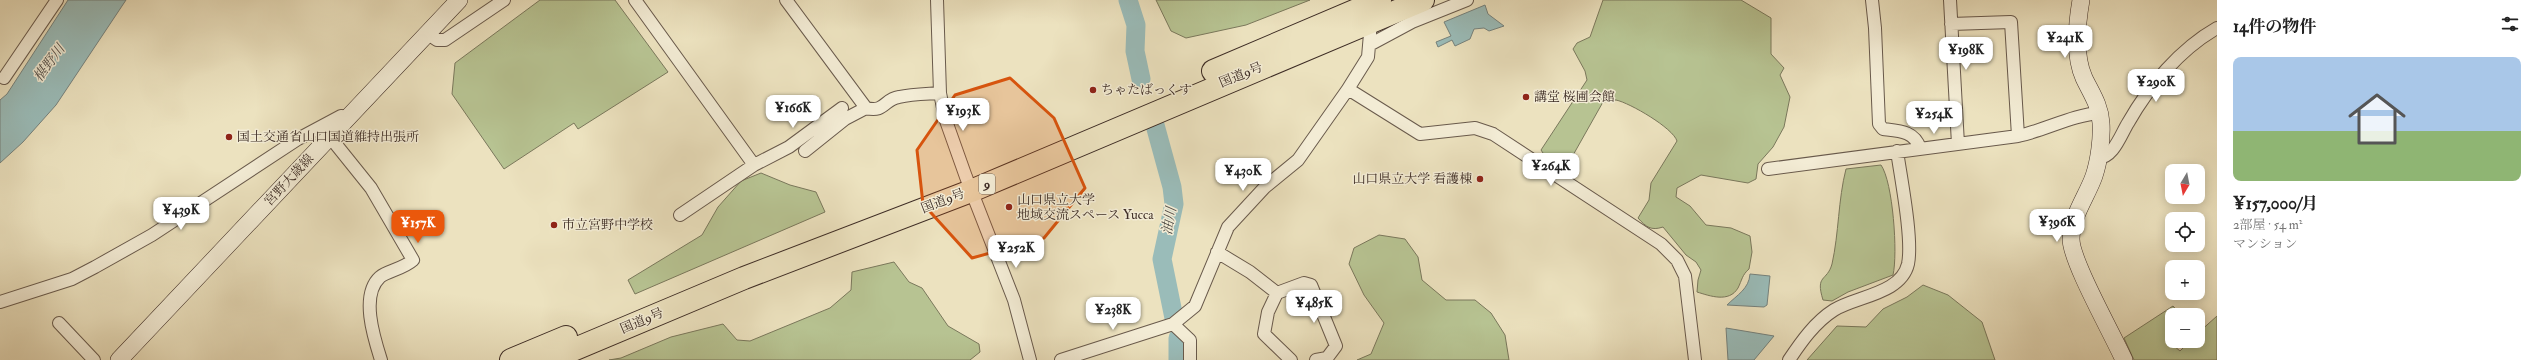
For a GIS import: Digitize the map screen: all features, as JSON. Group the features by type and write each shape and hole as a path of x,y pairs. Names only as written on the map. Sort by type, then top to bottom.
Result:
{"highway":[{"name":"国道9号","path":"549,360 968,184 1362,10 1380,0"},
{"name":"国道9号","path":"1362,10 1423,0"},
{"name":"国道9号","path":"512,360 732,268 968,184"}],"main road":[{"name":"宮野大歳線","path":"119,360 459,0"},
{"path":"2081,0 2078,17 2080,64 2100,113 2097,158 2094,176 2074,222 2071,239 2075,255 2124,360"}],"street":[{"path":"1,79 57,0"},
{"path":"428,34 437,40 445,40 504,0"},
{"path":"636,0 754,165"},
{"path":"786,0 866,108 874,110 897,97 940,93"},
{"path":"937,0 940,93 945,118 968,184 1014,300 1030,360"},
{"path":"1371,44 1412,22 1467,0"},
{"path":"1872,0 1875,28 1879,124 1884,129 1906,132 1918,140 1920,148"},
{"path":"1950,0 1958,144"},
{"path":"1061,360 1173,324 1195,306 1228,227 1265,187 1298,160 1348,89 1368,57 1371,44 1362,10"},
{"path":"1951,24 2011,22 2018,136"},
{"path":"2097,158 2111,153 2141,102 2159,80 2200,38 2217,28"},
{"path":"1348,89 1420,134 1475,128 1493,134 1661,244 1677,260 1685,276 1695,360"},
{"path":"680,214 754,165 789,147 842,108"},
{"path":"805,151 845,119 866,108"},
{"path":"1768,169 2018,136 2038,132 2088,114 2100,113"},
{"path":"0,302 72,279 95,267 152,235 298,139 341,116 349,117"},
{"path":"330,137 371,188 413,260 403,268 382,276 373,286 370,305 381,360"},
{"path":"1789,360 1815,326 1833,311 1853,301 1893,286 1900,281 1905,273 1909,250 1897,152"},
{"path":"1217,252 1250,272 1277,293"},
{"path":"1291,360 1264,334 1268,312 1277,293 1304,283 1311,285 1336,346 1327,358 1316,360"},
{"path":"59,323 94,360"},
{"path":"1173,324 1190,340 1190,360"}],"highlighted area":[{"path":"1010,78 1054,118 1085,188 1044,238 972,258 923,204 917,150 955,95"}],"green space":[{"path":"540,0 615,0 668,72 578,129 574,123 504,169 452,94 455,63"},
{"path":"1156,0 1310,0 1246,25 1186,38 1171,31"},
{"path":"1603,0 1741,0 1771,18 1771,54 1784,68 1780,75 1790,97 1784,127 1773,147 1758,164 1756,179 1748,183 1701,175 1677,188 1676,197 1690,206 1706,225 1731,228 1750,236 1752,252 1749,269 1743,276 1738,288 1730,296 1719,297 1697,292 1701,270 1696,262 1686,255 1663,227 1655,229 1649,227 1638,218 1649,200 1651,183 1677,141 1674,136 1660,123 1622,102 1616,100 1603,102 1572,157 1561,165 1547,159 1541,150 1587,80 1585,71 1573,49 1577,43 1590,37"},
{"path":"1881,165 1889,186 1895,235 1893,275 1848,292 1832,301 1823,300 1820,286 1832,264 1841,193 1846,169"},
{"path":"761,173 790,185 816,192 825,212 635,294 628,280 702,235 718,207 741,181"},
{"path":"1379,235 1405,239 1418,257 1422,280 1446,300 1475,300 1491,313 1505,335 1509,360 1357,360 1371,354 1384,323 1364,295 1349,264 1354,248"},
{"path":"894,262 909,282 922,288 948,326 979,344 980,352 970,360 609,360 621,358 671,337 723,324 737,340 750,341 830,308 851,290 852,272"},
{"path":"1923,285 1948,295 1982,322 1995,360 1807,360 1837,326 1866,327 1883,309 1907,297"},
{"path":"2165,311 2165,348 2176,348 2180,351 2183,348 2205,348 2205,327 2217,316 2217,360 2134,360 2124,338"}],"water":[{"name":"椹野川","path":"68,0 126,0 56,105 23,142 0,163 0,100 7,94"},
{"path":"1485,5 1488,14 1504,26 1489,31 1484,28 1474,29 1470,39 1455,46 1452,40 1438,47 1436,42 1451,36 1444,22"},
{"path":"1750,274 1770,276 1767,305 1764,307 1727,305 1745,288"},
{"path":"1726,328 1774,336 1754,360 1728,360"}],"waterway":[{"name":"油川","path":"1128,0 1136,25 1135,51 1141,79"},
{"name":"油川","path":"1155,125 1172,187 1174,204 1162,259 1174,318"},
{"name":"油川","path":"1178,338 1178,360"}],"place":[{"name":"ちゃたばっくす","path":"1093,90"},
{"name":"講堂 桜圃会館","path":"1526,97"},
{"name":"国土交通省山口国道維持出張所","path":"229,137"},
{"name":"山口県立大学 看護棟","path":"1480,179"},
{"name":"山口県立大学 地域交流スペース Yucca","path":"1009,207"},
{"name":"市立宮野中学校","path":"554,225"}]}
